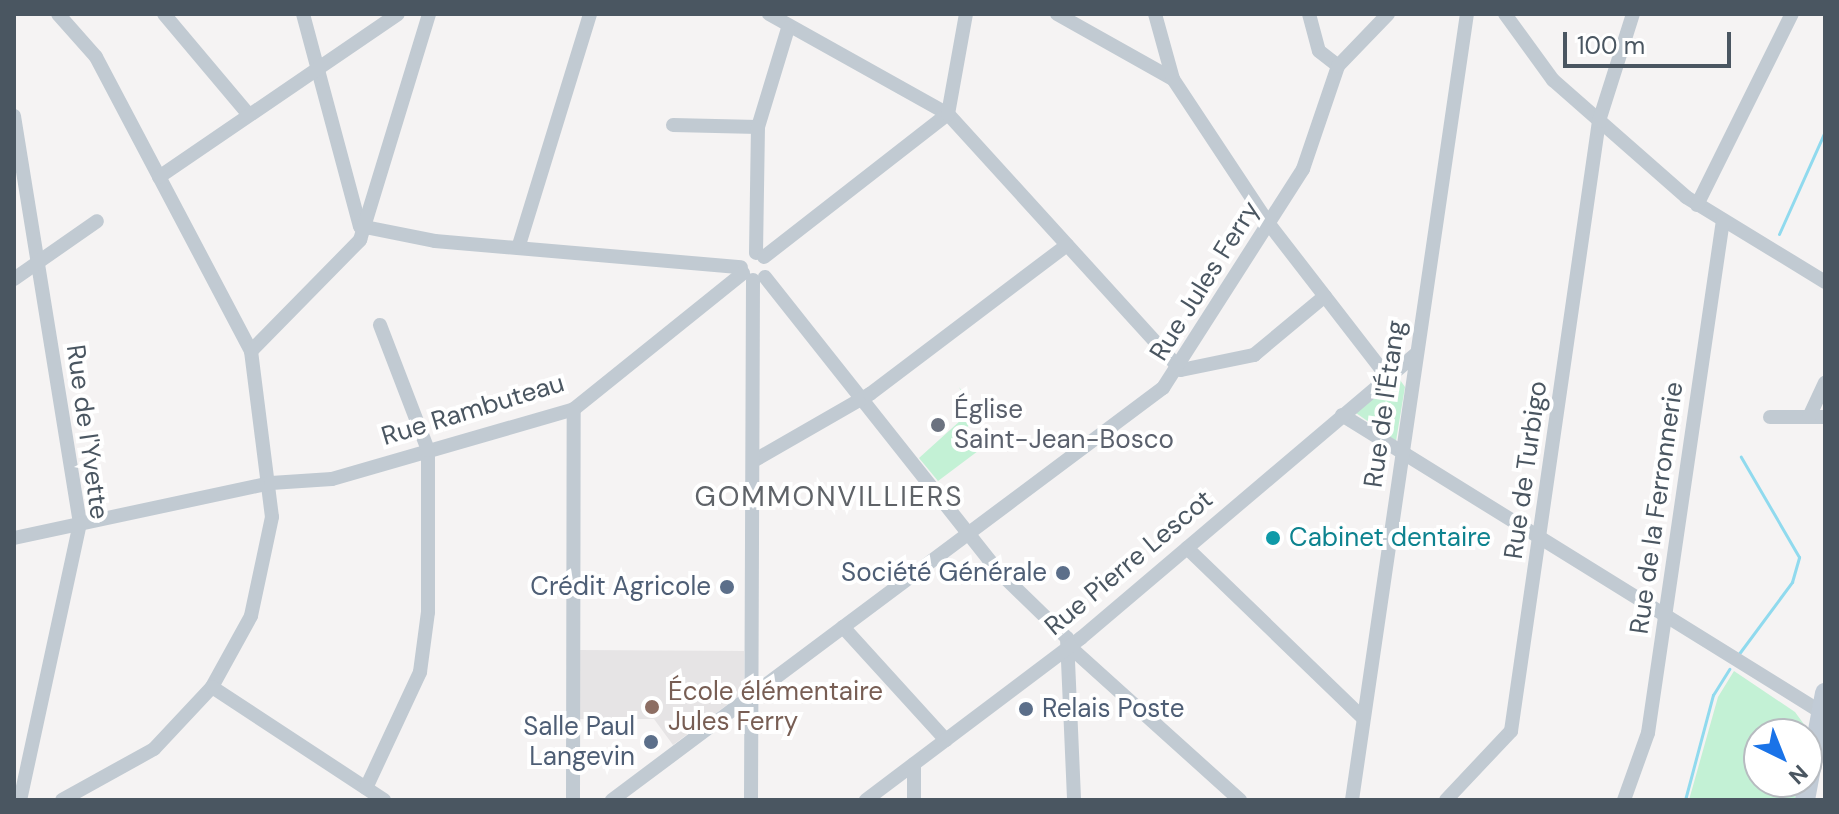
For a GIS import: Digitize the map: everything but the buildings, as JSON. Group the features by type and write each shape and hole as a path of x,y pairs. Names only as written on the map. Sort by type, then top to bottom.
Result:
{"main road":[{"path":"1805,800 1823,702"}],"street":[{"path":"58,14 84,37 251,351 271,483 263,582 212,687 154,749 62,800"},
{"path":"251,351 360,240 360,226 303,14"},
{"path":"159,177 398,14"},
{"path":"360,226 429,14"},
{"path":"519,245 590,14"},
{"path":"769,14 788,28 948,114 1181,370 1254,355 1325,296"},
{"path":"948,114 966,14"},
{"path":"1057,14 1173,79"},
{"path":"1155,14 1173,79 1269,224 1385,374"},
{"path":"1309,14 1319,51 1338,66"},
{"name":"Rue Jules Ferry","path":"612,800 1181,370 1314,143 1338,66 1388,14"},
{"name":"Rue de l'Étang","path":"1352,800 1467,14"},
{"path":"1505,14 1540,66 1697,205 1825,282"},
{"name":"Rue de Turbigo","path":"1446,800 1511,731 1599,121 1633,14"},
{"path":"1697,205 1792,14"},
{"path":"169,17 249,115"},
{"path":"751,800 755,460 751,274 760,255 758,127 788,28"},
{"name":"Rue Rambuteau","path":"14,538 271,483 332,479 574,409 751,274 760,255 948,114"},
{"name":"Rue de l'Yvette","path":"14,116 80,523 20,800"},
{"path":"673,125 758,127"},
{"name":"Rue de la Ferronnerie","path":"1624,800 1648,733 1723,220"},
{"path":"14,279 97,221"},
{"path":"360,226 435,241 519,245 751,274 937,487 969,532 1039,608 1070,647 1240,800"},
{"path":"755,460 861,399 1067,245"},
{"path":"366,788 407,709 426,641 428,450 380,325"},
{"name":"Rue Pierre Lescot","path":"866,800 1070,647 1342,415 1385,374 1416,354"},
{"path":"1809,417 1825,383"},
{"path":"573,800 574,409"},
{"path":"1342,415 1666,618 1823,702"},
{"path":"1770,417 1825,417"},
{"path":"1187,548 1363,718"},
{"path":"843,627 946,740"},
{"path":"1070,647 1074,800"},
{"path":"212,687 384,800"},
{"path":"914,764 914,800"}],"shaded area":[{"name":"École élémentaire Jules Ferry","path":"580,650 744,651 744,680 739,696 673,745 654,719 580,719"}],"green space":[{"path":"1398,377 1405,387 1396,441 1356,413"},
{"path":"959,387 981,416 967,427 982,448 938,481 919,458 971,411"},
{"path":"1734,671 1795,712 1799,718 1743,718 1743,798 1795,800 1689,800 1718,697"}],"waterway":[{"path":"1779,234 1825,131"},
{"path":"1738,655 1792,582 1799,557 1741,457"},
{"path":"1685,800 1713,695 1729,669"}],"place":[{"name":"Église Saint-Jean-Bosco","path":"938,425"},
{"name":"Cabinet dentaire","path":"1273,538"},
{"name":"Société Générale","path":"1063,573"},
{"name":"Crédit Agricole","path":"727,587"},
{"name":"École élémentaire Jules Ferry","path":"652,707"},
{"name":"Relais Poste","path":"1026,709"},
{"name":"Salle Paul Langevin","path":"651,742"}],"district":[{"name":"GOMMONVILLIERS","path":"829,497"}]}
